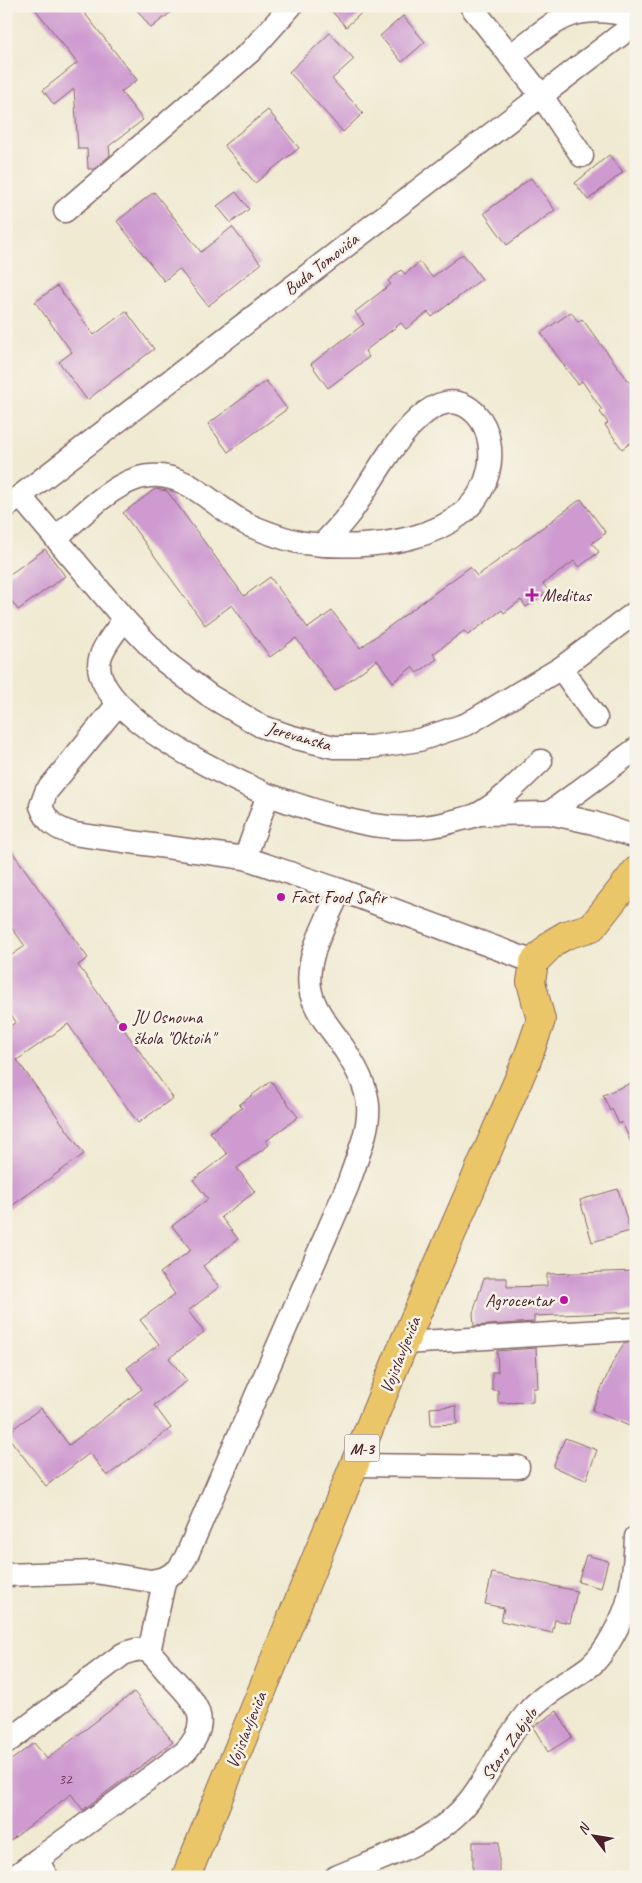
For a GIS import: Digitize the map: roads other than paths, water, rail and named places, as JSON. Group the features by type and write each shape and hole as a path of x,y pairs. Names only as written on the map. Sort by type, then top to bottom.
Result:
{"main road":[{"path":"534,962 560,938 592,927 636,871"},
{"name":"Vojislavljevića","path":"186,1877 404,1343 527,1060 541,1020 531,982 534,962"}],"street":[{"path":"65,211 250,52 291,6"},
{"path":"471,6 541,95 582,156"},
{"path":"510,56 560,19 578,12 596,10 636,16"},
{"name":"Buda Tomovića","path":"13,501 636,23"},
{"path":"56,538 101,499 134,480 150,476 165,476 196,489 249,525 276,536 322,545 348,546 396,541 436,529 464,514 474,502 488,474 490,460 488,434 482,421 474,412 457,403 440,403 431,406 406,431 353,509 322,545"},
{"name":"Jerevanska","path":"13,501 56,538 124,619 164,661 210,696 261,726 292,737 334,747 371,747 420,740 467,724 561,668 636,612"},
{"path":"124,619 104,649 99,664 100,676 118,704 160,738 202,763 268,795 359,824 404,828 442,825 479,814 549,813 594,823 636,838"},
{"path":"561,668 596,718"},
{"path":"118,704 46,792 41,806 45,816 52,825 74,834 245,858 340,890 534,962"},
{"path":"549,813 636,749"},
{"path":"479,814 510,791 541,761"},
{"path":"245,858 268,795"},
{"path":"6,1576 95,1572 150,1581 165,1578 178,1570 186,1557 347,1187 366,1134 370,1110 364,1084 356,1066 317,1009 310,987 311,963 318,941 340,890"},
{"path":"404,1343 636,1329"},
{"path":"354,1465 518,1467"},
{"name":"Staro Zabjelo","path":"336,1877 414,1845 447,1826 473,1795 510,1735 528,1711 542,1698 592,1665 609,1642 629,1599 634,1571 636,1537"},
{"path":"149,1652 165,1578"},
{"path":"6,1743 123,1654 137,1649 149,1652 195,1703 200,1716 200,1728 195,1741 185,1752 42,1869 14,1877"}],"place":[{"name":"Meditas","path":"532,595"},
{"name":"Fast Food Safir","path":"281,897"},
{"name":"JU Osnovna škola \"Oktoih\"","path":"123,1027"},
{"name":"Agrocentar","path":"564,1300"}]}
